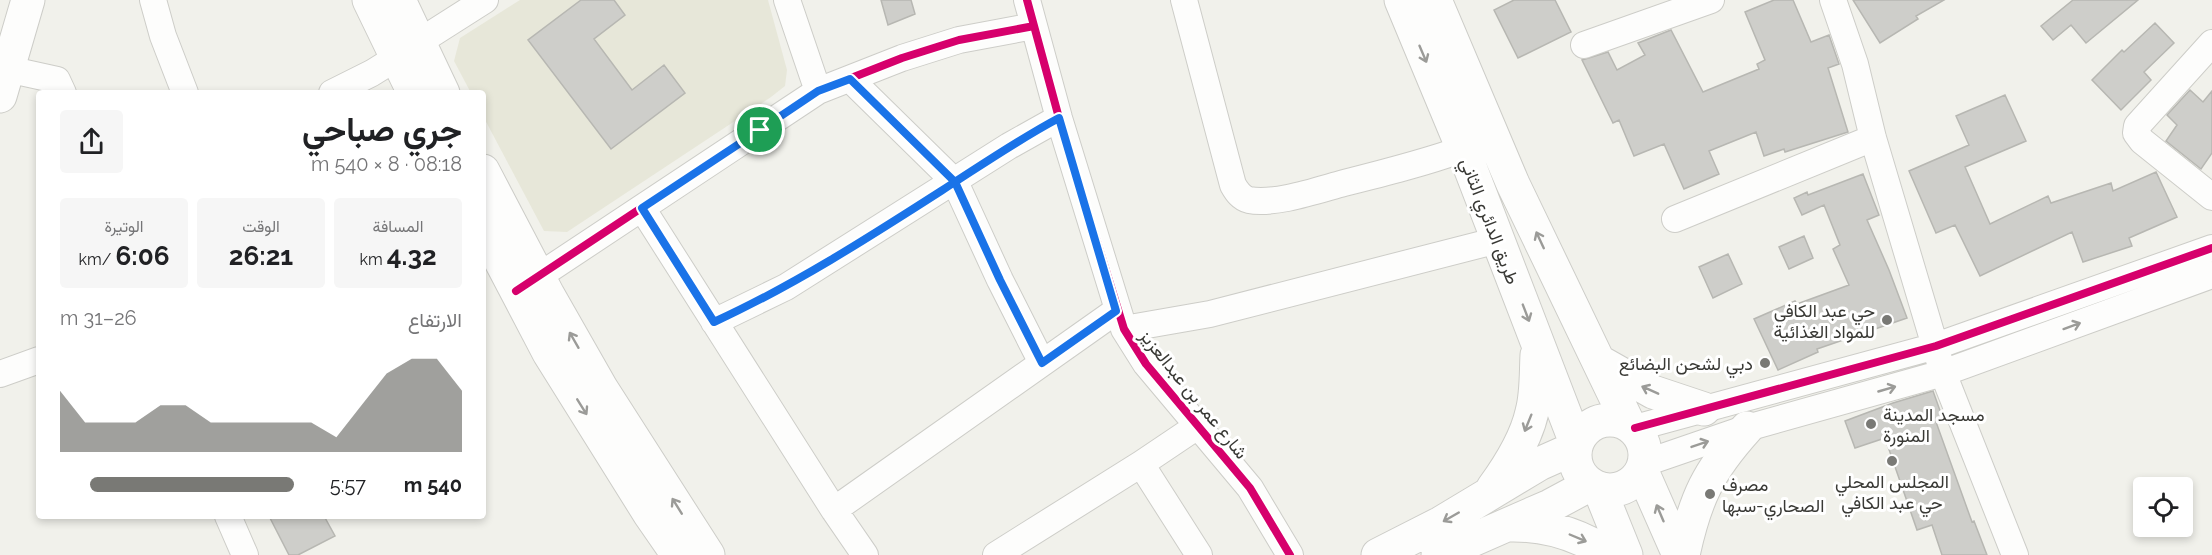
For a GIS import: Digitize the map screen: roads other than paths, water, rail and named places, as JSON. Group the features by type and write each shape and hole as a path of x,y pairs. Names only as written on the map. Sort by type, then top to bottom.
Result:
{"main road":[{"path":"0,26 8,0"},
{"path":"3,82 28,0"},
{"path":"369,0 440,90"},
{"path":"399,0 414,90"},
{"name":"طريق الدائري الثاني","path":"1401,0 1463,149 1576,445"},
{"name":"طريق الدائري الثاني","path":"1435,0 1505,167 1632,426"},
{"path":"486,179 528,284 549,353 678,555"},
{"path":"486,231 528,284 601,388 708,555"},
{"path":"1486,496 1509,464 1532,412 1538,344"},
{"path":"1600,362 1653,392 1704,409"},
{"path":"1378,555 1576,445 1585,429 1595,422 1606,419 1618,420 1632,426 1644,444 1643,467 1681,555"},
{"path":"1681,555 1691,519 1703,489 1725,452 1747,428"},
{"path":"1576,445 1578,468 1583,477 1595,486 1606,490 1621,489 1634,481 1643,467"},
{"path":"1438,555 1595,486"},
{"path":"1595,486 1626,555"},
{"path":"1501,526 1521,525 1561,531 1594,544 1610,555"}],"street":[{"path":"153,0 163,36 184,90"},
{"path":"338,90 372,73 485,0"},
{"path":"787,0 818,91"},
{"name":"شارع عمر بن عبدالعزيز","path":"1027,0 1059,118 1120,320 1146,364 1250,488 1290,555"},
{"path":"1184,0 1233,185 1245,199 1252,201 1290,198 1435,159 1463,149"},
{"path":"1584,45 1711,0"},
{"path":"1833,0 1855,64 1873,138 1943,373 2015,555"},
{"path":"528,284 818,91 902,58 959,40 1034,26"},
{"path":"2212,43 2137,126 2136,133 2142,141 2212,197"},
{"path":"850,79 955,182 1000,280 1042,363"},
{"path":"3,82 57,80 62,90"},
{"path":"714,322 786,287 1009,146 1059,118"},
{"path":"1675,219 1873,138"},
{"path":"642,208 865,555"},
{"path":"834,510 1042,363 1120,320 1210,314 1498,240"},
{"path":"1632,426 1704,409 1936,346 2212,248"},
{"path":"1643,467 1747,428 1943,373 2212,275"},
{"path":"0,374 36,361"},
{"path":"996,555 1141,465 1199,425"},
{"path":"1141,465 1199,555"},
{"path":"229,519 245,555"}],"place":[{"name":"حي عبد الكافي للمواد الغذائية","path":"1887,320"},
{"name":"دبي لشحن البضائع","path":"1765,363"},
{"name":"مسجد المدينة المنورة","path":"1871,424"},
{"name":"المجلس المحلي حي عبد الكافي","path":"1892,461"},
{"name":"مصرف الصحاري-سبها","path":"1710,494"}]}
